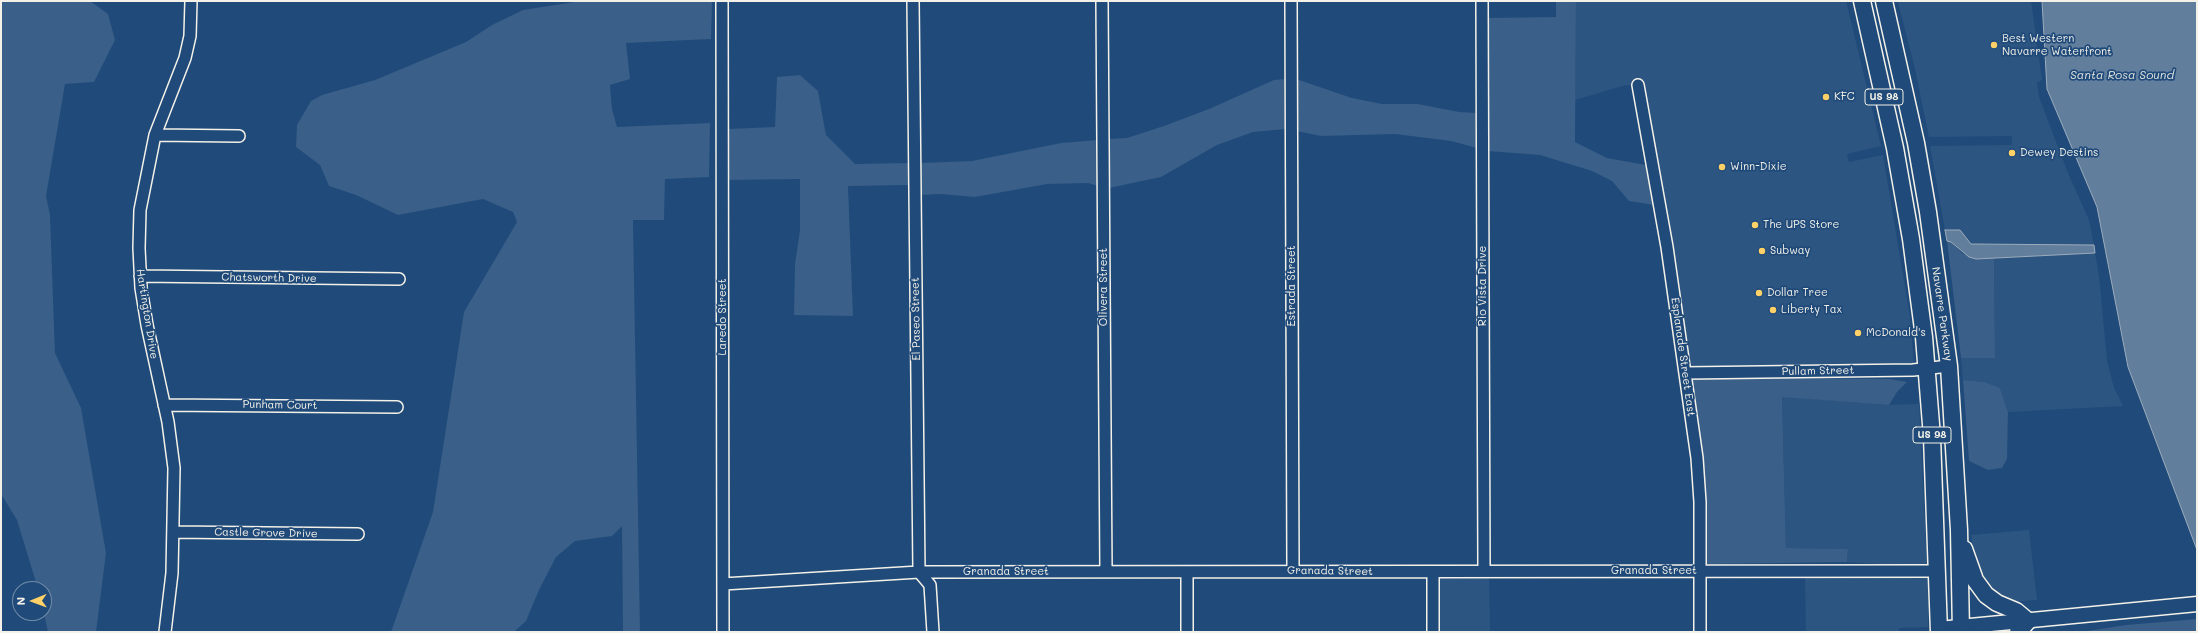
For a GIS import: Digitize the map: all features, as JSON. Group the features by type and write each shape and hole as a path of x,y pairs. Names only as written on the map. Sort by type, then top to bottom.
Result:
{"highway":[{"name":"Navarre Parkway","path":"1862,1 1896,155 1911,239 1927,368 1938,571 1939,631"},
{"name":"Navarre Parkway","path":"1884,1 1916,143 1928,212 1949,366 1960,537 1960,629"},
{"path":"1960,537 1975,580 1991,599 2016,611 2023,626"}],"main road":[{"path":"1939,631 2023,626 2047,620 2197,604"}],"street":[{"name":"Hartington Drive","path":"165,632 170,596 174,468 164,404 147,325 140,276 140,210 154,135 185,58 190,36 191,1"},
{"name":"Laredo Street","path":"722,1 723,632"},
{"name":"El Paseo Street","path":"914,1 919,572"},
{"name":"Olivera Street","path":"1102,1 1106,572"},
{"name":"Estrada Street","path":"1291,1 1293,570"},
{"name":"Rio Vista Drive","path":"1482,1 1484,570"},
{"name":"Esplanade Street East","path":"1638,85 1686,372 1697,458 1701,571 1700,632"},
{"path":"154,135 239,136"},
{"name":"Chatsworth Drive","path":"140,276 399,279"},
{"name":"Pullam Street","path":"1686,372 1927,368 1949,366"},
{"name":"Punham Court","path":"164,404 396,407"},
{"name":"Castle Grove Drive","path":"173,532 358,534"},
{"name":"Granada Street","path":"723,584 919,572 1187,572 1293,570 1433,572 1484,570 1938,571"},
{"path":"919,572 930,585 933,632"},
{"path":"1187,572 1187,632"},
{"path":"1433,572 1433,632"}],"shaded area":[{"path":"1,1 90,1 108,14 115,40 94,82 65,84 46,196 50,215 55,353 81,408 106,553 96,632 48,632 46,621 52,621 52,581 36,581 17,520 1,494"},
{"path":"581,1 712,1 711,39 626,43 630,79 610,85 612,109 617,127 710,123 709,177 665,179 664,220 633,220 640,632 623,632 622,526 612,536 575,541 556,557 539,590 526,621 514,632 391,632 433,512 464,312 517,222 513,212 483,199 398,215 356,195 329,186 320,165 296,147 297,125 311,101 322,95 375,80 466,42 492,25 523,10"},
{"path":"1556,1 1576,1 1575,142 1607,158 1646,165 1654,205 1629,201 1612,181 1592,171 1540,155 1488,151 1487,18 1556,17"},
{"path":"1576,1 1846,1 1881,146 1847,154 1849,162 1883,155 1910,317 1914,366 1690,368 1643,80 1633,81 1633,85 1626,85 1575,100"},
{"path":"2031,1 2042,80 2037,83 2039,97 2068,173 2089,220 2094,245 1971,244 1960,230 1945,230 1930,146 2012,145 2012,136 1929,137 1915,69 1898,2"},
{"path":"800,75 818,91 826,135 855,164 910,163 910,185 848,186 853,316 794,315 795,264 800,230 800,179 728,180 728,129 775,127 777,77"},
{"path":"1286,79 1286,129 1253,132 1217,145 1161,177 1109,188 1108,139 1127,138 1164,126 1209,109 1274,80"},
{"path":"1296,79 1352,98 1382,104 1418,104 1459,112 1477,113 1477,148 1451,141 1395,134 1321,136 1297,131"},
{"path":"1098,140 1098,186 1088,183 1047,184 975,197 940,194 921,195 920,163 972,161 1061,143"},
{"path":"1947,241 1951,242 1962,253 1976,259 1994,258 1995,358 1961,358"},
{"path":"2095,253 2099,276 2107,361 2114,388 2123,406 2008,412 2000,388 1985,382 1963,380 1961,358 1995,357 1994,258"},
{"path":"1692,377 1889,379 1907,382 1897,392 1889,405 1782,397 1786,548 1848,549 1847,562 1706,564 1703,457"},
{"path":"1963,380 1985,382 2000,388 2008,412 2007,459 2002,468 1988,470 1969,461"},
{"path":"1782,396 1889,405 1919,404 1927,567 1847,562 1848,549 1786,548"},
{"path":"2029,530 2037,600 2008,602 1989,589 1976,566 1971,535"},
{"path":"1489,575 1490,632 1438,632 1438,577"},
{"path":"1805,576 1928,576 1928,627 1899,628 1899,632 1806,632"},
{"path":"2197,619 2197,632 2081,632 2126,625"}],"water":[{"name":"Santa Rosa Sound","path":"2042,1 2197,1 2197,550 2128,367 2097,207 2047,89"},
{"path":"1945,230 1960,230 1971,244 2094,245 2095,253 1976,259 1969,257 1951,242 1947,241"}],"place":[{"name":"Best Western Navarre Waterfront","path":"1994,45"},
{"name":"KFC","path":"1826,97"},
{"name":"Dewey Destins","path":"2012,153"},
{"name":"Winn-Dixie","path":"1722,167"},
{"name":"The UPS Store","path":"1755,225"},
{"name":"Subway","path":"1762,251"},
{"name":"Dollar Tree","path":"1759,293"},
{"name":"Liberty Tax","path":"1773,310"},
{"name":"McDonald's","path":"1858,333"}]}
